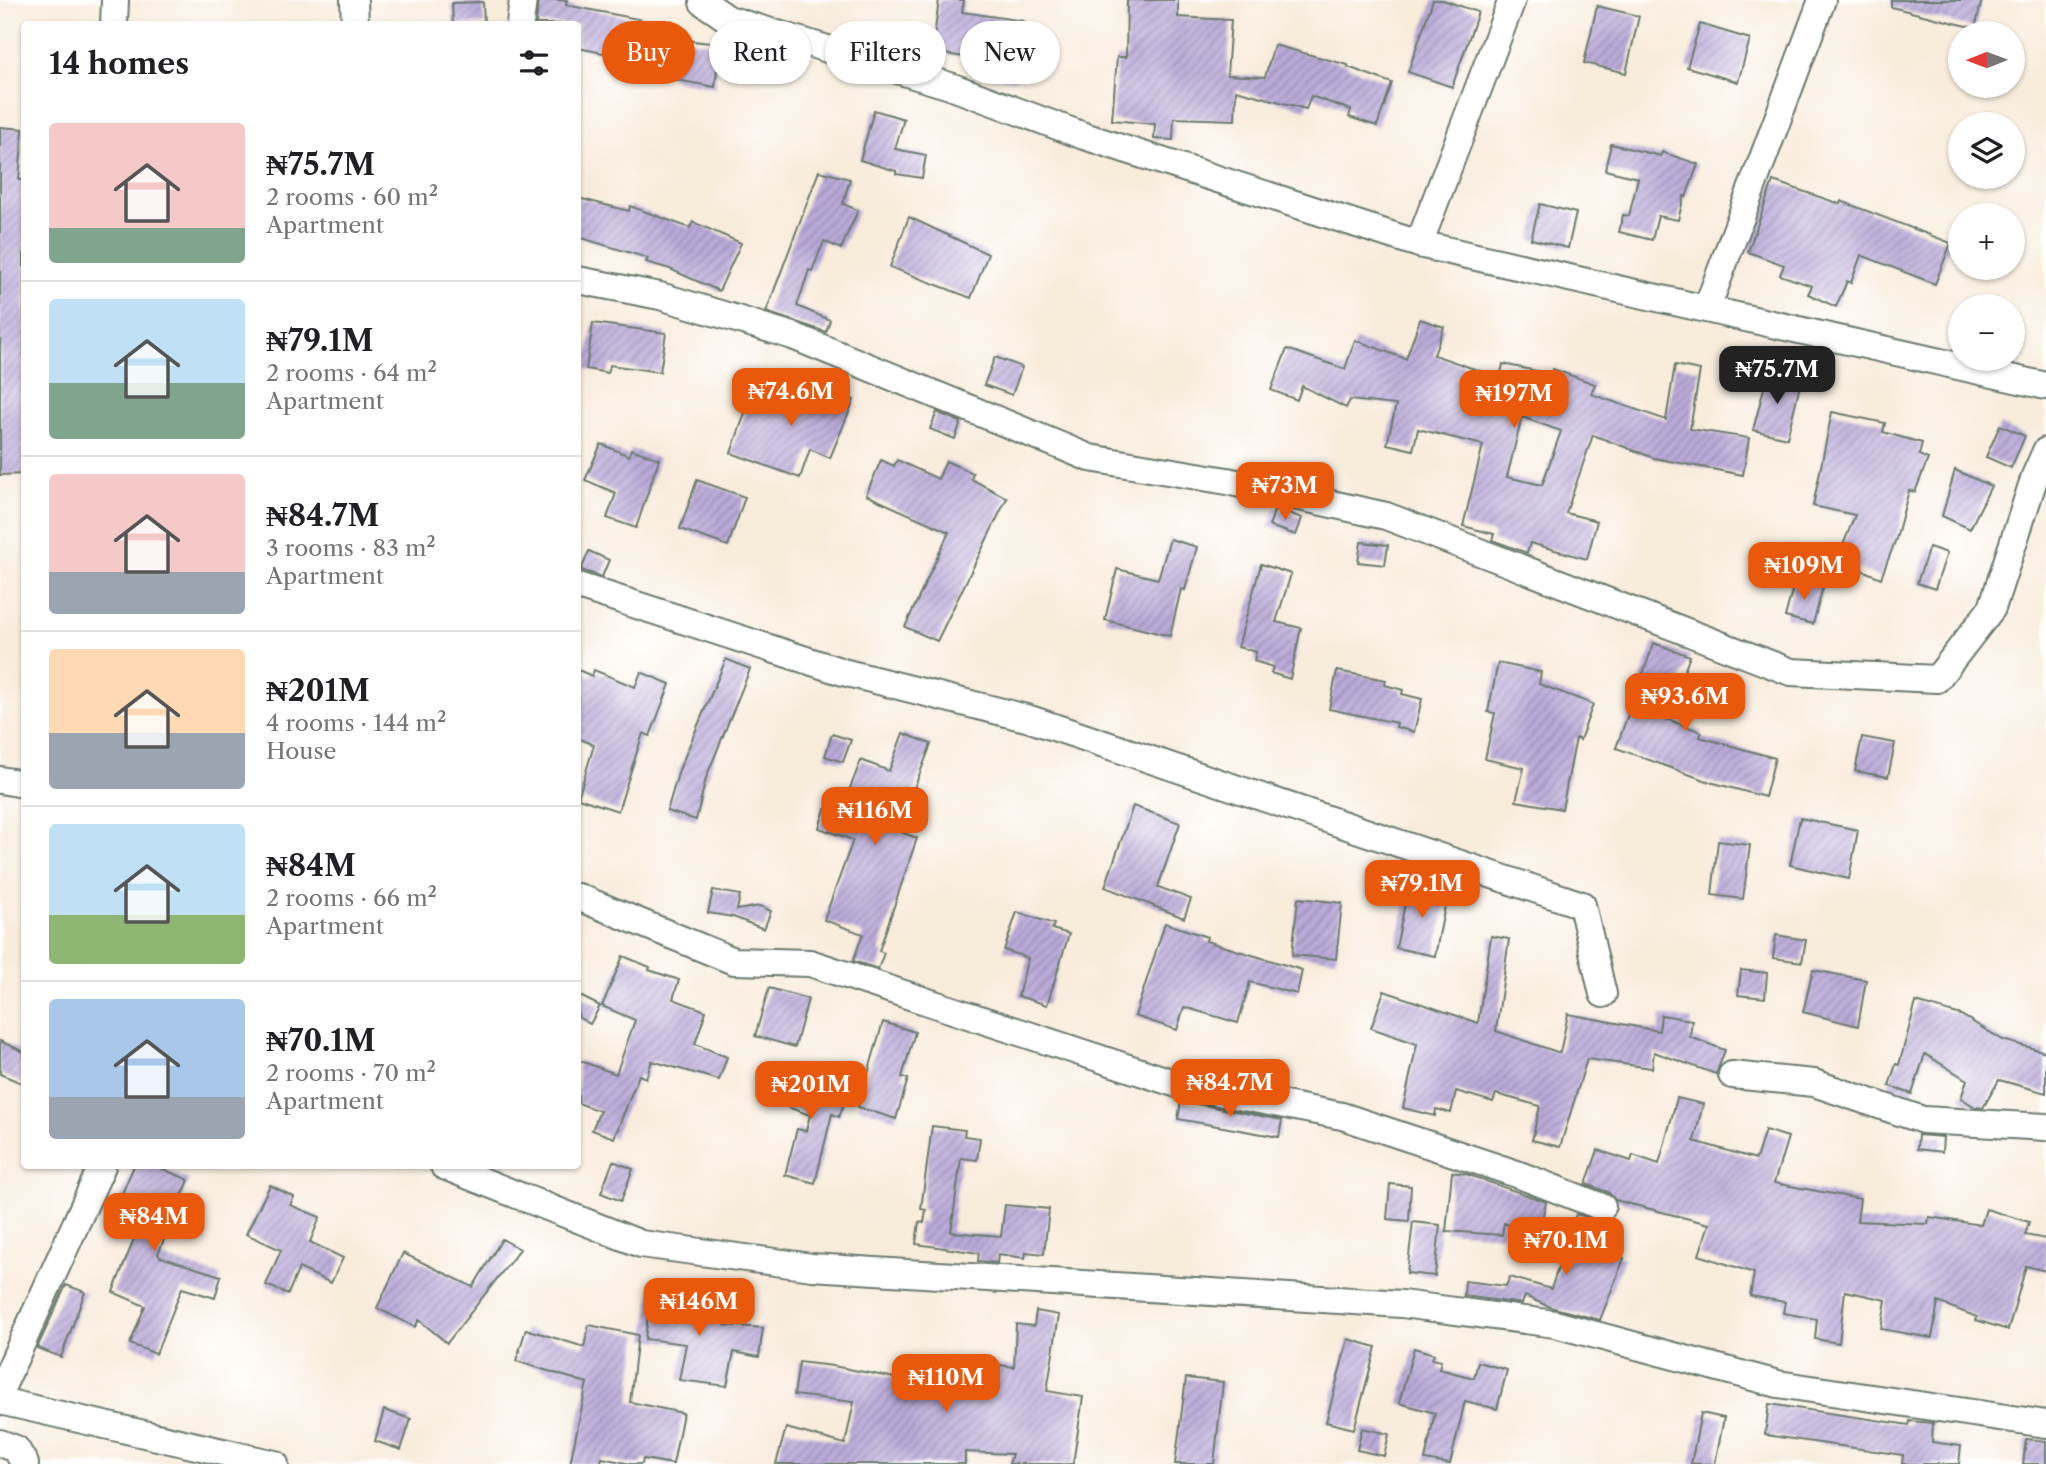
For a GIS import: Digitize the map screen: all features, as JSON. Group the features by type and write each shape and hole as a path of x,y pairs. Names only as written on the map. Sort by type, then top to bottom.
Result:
{"street":[{"path":"114,21 115,0"},
{"path":"354,0 355,21"},
{"path":"520,21 523,0"},
{"path":"1419,244 1512,0"},
{"path":"1707,308 1822,0"},
{"path":"701,1 728,19 950,86 1084,135 1419,244 2046,386"},
{"path":"581,281 660,296 793,336 1090,458 1227,481 1386,516 1791,672 1937,679 1992,608 2035,476 2046,451"},
{"path":"581,587 843,672 1030,719 1582,905 1603,994"},
{"path":"0,780 21,784"},
{"path":"581,898 734,961 810,963 1177,1084 1342,1116 1517,1174 1602,1207"},
{"path":"1732,1075 1814,1083 1923,1120 2046,1127"},
{"path":"0,1391 101,1169"},
{"path":"452,1169 641,1244 812,1267 1028,1282 1193,1289 1430,1308 1555,1324 1778,1384 2046,1424"},
{"path":"0,1401 275,1464"},
{"path":"0,1443 16,1449 25,1464"}],"building":[{"path":"538,0 567,0 566,5 648,21 602,21 602,53 581,49 581,21 536,21"},
{"path":"939,0 964,0 962,12 1024,21 960,21 960,56 946,54 946,21 936,21"},
{"path":"1127,0 1178,0 1178,17 1231,20 1227,75 1265,77 1274,45 1348,65 1392,83 1377,126 1349,117 1351,110 1311,96 1306,109 1236,90 1235,120 1174,118 1173,140 1154,139 1155,124 1112,120 1117,57 1126,57"},
{"path":"1433,0 1443,0 1478,12 1452,87 1408,72"},
{"path":"1891,0 1982,0 1977,21 1948,21 1891,7"},
{"path":"483,2 484,21 453,21 452,3"},
{"path":"1597,6 1639,16 1626,73 1584,63"},
{"path":"1700,24 1750,39 1738,82 1687,67"},
{"path":"695,41 709,43 709,84 715,84 715,87 695,83"},
{"path":"874,110 904,119 895,149 926,155 922,178 896,174 896,171 860,160"},
{"path":"0,127 21,129 21,474 0,475"},
{"path":"1611,144 1661,156 1662,152 1698,164 1686,197 1684,196 1678,220 1658,216 1652,240 1619,232 1623,215 1629,216 1638,178 1605,170"},
{"path":"819,171 850,179 843,204 858,210 841,249 824,241 812,271 809,270 797,306 830,320 826,332 766,312"},
{"path":"1773,181 1840,204 1841,201 1948,242 1948,251 1935,284 1861,255 1851,283 1847,281 1836,307 1808,294 1812,286 1780,275 1784,265 1748,252"},
{"path":"581,199 629,211 630,206 690,228 693,222 741,243 719,291 670,269 646,262 648,258 581,238"},
{"path":"1540,204 1576,213 1568,248 1531,239"},
{"path":"909,217 988,254 971,298 890,267"},
{"path":"1420,319 1444,327 1434,355 1500,378 1503,364 1551,374 1553,369 1595,384 1591,394 1666,420 1675,365 1700,370 1690,429 1749,438 1743,475 1654,458 1593,435 1566,513 1597,521 1587,559 1530,543 1527,553 1492,540 1494,534 1463,526 1483,445 1418,429 1413,450 1387,444 1396,405 1350,400 1346,408 1302,386 1297,400 1271,390 1287,349 1345,369 1355,340 1406,359","holes":["1522,417 1561,431 1542,485 1507,477"]},
{"path":"593,323 666,333 660,372 610,365 608,373 586,369"},
{"path":"995,357 1022,367 1012,395 984,385"},
{"path":"1768,373 1801,381 1787,438 1753,430"},
{"path":"816,384 854,400 830,458 810,449 800,478 731,453 755,385 807,404"},
{"path":"937,412 961,422 955,439 930,429"},
{"path":"1832,412 1885,423 1883,432 1922,443 1919,455 1928,459 1915,492 1909,490 1896,539 1881,578 1837,560 1855,515 1813,506"},
{"path":"2000,425 2025,436 2011,468 1986,457"},
{"path":"601,444 629,456 631,449 659,459 636,528 607,518 616,493 585,480"},
{"path":"881,460 894,466 897,460 938,479 946,461 973,473 971,479 1007,498 937,641 905,627 949,532 866,495"},
{"path":"1955,470 1991,486 1970,529 1942,516"},
{"path":"697,480 745,497 728,546 680,529"},
{"path":"1275,508 1302,518 1296,535 1269,526"},
{"path":"1170,539 1197,547 1185,590 1181,589 1170,636 1105,620 1117,569 1158,579"},
{"path":"1361,542 1388,545 1385,565 1358,562"},
{"path":"1929,547 1947,553 1935,589 1917,583"},
{"path":"589,551 609,560 602,577 581,570"},
{"path":"1261,564 1291,574 1276,622 1301,628 1290,679 1271,673 1273,667 1254,661 1256,652 1238,647"},
{"path":"1795,580 1823,587 1813,624 1785,617"},
{"path":"1654,643 1690,656 1666,719 1702,732 1700,737 1775,758 1765,797 1710,782 1616,748"},
{"path":"726,659 750,669 706,778 696,820 667,811 679,770"},
{"path":"1498,663 1541,672 1539,684 1593,704 1580,740 1576,738 1562,809 1516,801 1524,768 1485,759 1495,713 1488,712"},
{"path":"594,670 635,687 641,672 670,684 650,736 643,733 618,811 581,799 581,788 594,745 581,739 581,671 592,676"},
{"path":"1337,671 1386,680 1385,685 1403,690 1402,694 1422,699 1414,732 1396,727 1397,723 1329,709"},
{"path":"903,733 931,744 898,831 917,838 879,951 884,953 878,969 853,961 863,934 824,920 853,840 819,828 825,809 840,814 861,760 889,771"},
{"path":"832,734 851,740 843,762 825,756"},
{"path":"1862,737 1895,743 1888,777 1855,771"},
{"path":"1133,806 1180,823 1158,887 1191,899 1184,918 1105,887"},
{"path":"1800,818 1858,830 1849,879 1790,865"},
{"path":"1718,841 1750,845 1743,899 1712,895"},
{"path":"1409,884 1448,891 1435,956 1396,948"},
{"path":"713,890 740,895 737,910 760,906 771,911 764,929 733,917 708,913"},
{"path":"1298,898 1342,903 1336,959 1292,955"},
{"path":"1017,912 1054,924 1052,929 1069,934 1047,1005 1018,996 1028,958 1004,950"},
{"path":"1165,923 1207,937 1206,941 1302,970 1297,994 1250,982 1238,1023 1184,1007 1177,1030 1135,1016"},
{"path":"1776,935 1806,940 1802,962 1773,958"},
{"path":"1491,936 1509,939 1496,1031 1560,1053 1568,1014 1659,1031 1661,1015 1692,1020 1690,1037 1725,1050 1716,1074 1654,1052 1652,1068 1587,1059 1560,1147 1532,1140 1540,1106 1496,1094 1493,1102 1456,1091 1451,1113 1436,1109 1435,1116 1403,1108 1417,1044 1371,1028 1384,991 1478,1023"},
{"path":"623,956 650,967 649,970 679,980 673,999 706,1011 695,1044 727,1057 719,1080 652,1061 646,1078 639,1075 614,1138 592,1130 600,1111 581,1104 581,1061 616,1074 635,1020 602,1006"},
{"path":"1741,970 1767,973 1765,998 1738,995"},
{"path":"1813,970 1866,980 1858,1026 1803,1012"},
{"path":"769,988 808,999 795,1047 755,1036"},
{"path":"581,996 600,1006 590,1024 581,1019"},
{"path":"1916,1002 1961,1015 2003,1040 2046,1052 2046,1093 1999,1080 1983,1108 1975,1107 1961,1098 1967,1080 1925,1054 1912,1094 1889,1086 1896,1064 1899,1065"},
{"path":"883,1022 915,1032 902,1077 908,1079 896,1119 858,1107"},
{"path":"0,1041 21,1051 21,1083 0,1074"},
{"path":"792,1069 849,1091 839,1117 832,1114 815,1183 785,1175 797,1129 806,1131 810,1115 779,1104"},
{"path":"1677,1098 1703,1104 1694,1141 1756,1159 1765,1130 1788,1137 1774,1183 1860,1199 1857,1221 1928,1224 1929,1217 1981,1225 1986,1209 2029,1222 2025,1235 2046,1239 2046,1271 2026,1266 2008,1330 1976,1320 1977,1317 1938,1302 1932,1338 1881,1329 1886,1300 1845,1291 1839,1343 1815,1339 1817,1319 1783,1313 1785,1302 1750,1296 1754,1273 1699,1255 1709,1224 1615,1200 1608,1192 1586,1184 1598,1150 1631,1161 1633,1155 1659,1164"},
{"path":"1181,1101 1282,1120 1279,1137 1178,1119"},
{"path":"932,1126 965,1130 964,1136 980,1138 977,1160 961,1158 951,1232 1001,1236 1005,1205 1049,1209 1044,1254 1026,1252 1025,1258 998,1254 997,1263 978,1261 979,1253 916,1244 919,1222 924,1223 926,1210 921,1209"},
{"path":"1918,1135 1943,1137 1942,1152 1917,1149"},
{"path":"613,1161 633,1169 621,1201 601,1193"},
{"path":"133,1169 163,1169 189,1180 158,1254 160,1257 221,1276 215,1298 182,1288 156,1354 130,1344 145,1306 113,1292 136,1234 109,1223"},
{"path":"1452,1172 1466,1174 1546,1202 1538,1237 1504,1223 1502,1235 1446,1231"},
{"path":"1390,1184 1411,1186 1409,1221 1387,1219"},
{"path":"270,1185 294,1197 290,1205 320,1217 310,1242 343,1258 331,1283 299,1268 288,1294 266,1285 281,1250 246,1234"},
{"path":"1576,1214 1601,1222 1591,1245 1624,1258 1600,1320 1550,1307 1525,1296 1522,1304 1464,1296 1465,1281 1506,1286 1510,1277 1551,1289"},
{"path":"1413,1222 1440,1225 1435,1276 1407,1273"},
{"path":"502,1239 520,1249 447,1343 419,1320 415,1327 377,1308 403,1253 473,1287"},
{"path":"66,1285 85,1292 61,1357 37,1348"},
{"path":"652,1285 681,1288 678,1313 727,1321 726,1325 763,1328 759,1357 734,1352 727,1386 679,1380 686,1344 645,1339"},
{"path":"1036,1311 1059,1315 1047,1391 1083,1397 1073,1464 1009,1464 1012,1454 965,1452 965,1464 776,1464 786,1428 845,1444 854,1402 794,1395 799,1362 900,1379 899,1382 988,1395 992,1364 1014,1367 1016,1324 1034,1326"},
{"path":"589,1325 638,1335 630,1402 683,1413 673,1464 643,1459 642,1464 631,1464 602,1458 600,1464 570,1464 587,1383 516,1361 526,1329 584,1347"},
{"path":"1348,1339 1376,1347 1354,1429 1326,1422"},
{"path":"1414,1348 1434,1354 1432,1359 1441,1361 1439,1369 1474,1378 1478,1362 1507,1370 1497,1409 1465,1401 1450,1464 1425,1460 1435,1413 1399,1403"},
{"path":"1186,1378 1223,1382 1214,1464 1175,1464"},
{"path":"1769,1404 1909,1425 1910,1421 1933,1423 1932,1442 1961,1446 1959,1464 1902,1464 1903,1455 1765,1435"},
{"path":"384,1410 411,1419 401,1450 375,1441"},
{"path":"1701,1413 1724,1418 1715,1464 1691,1464"},
{"path":"1362,1428 1389,1434 1384,1456 1357,1450"},
{"path":"2026,1439 2046,1441 2046,1464 2023,1464"}]}
